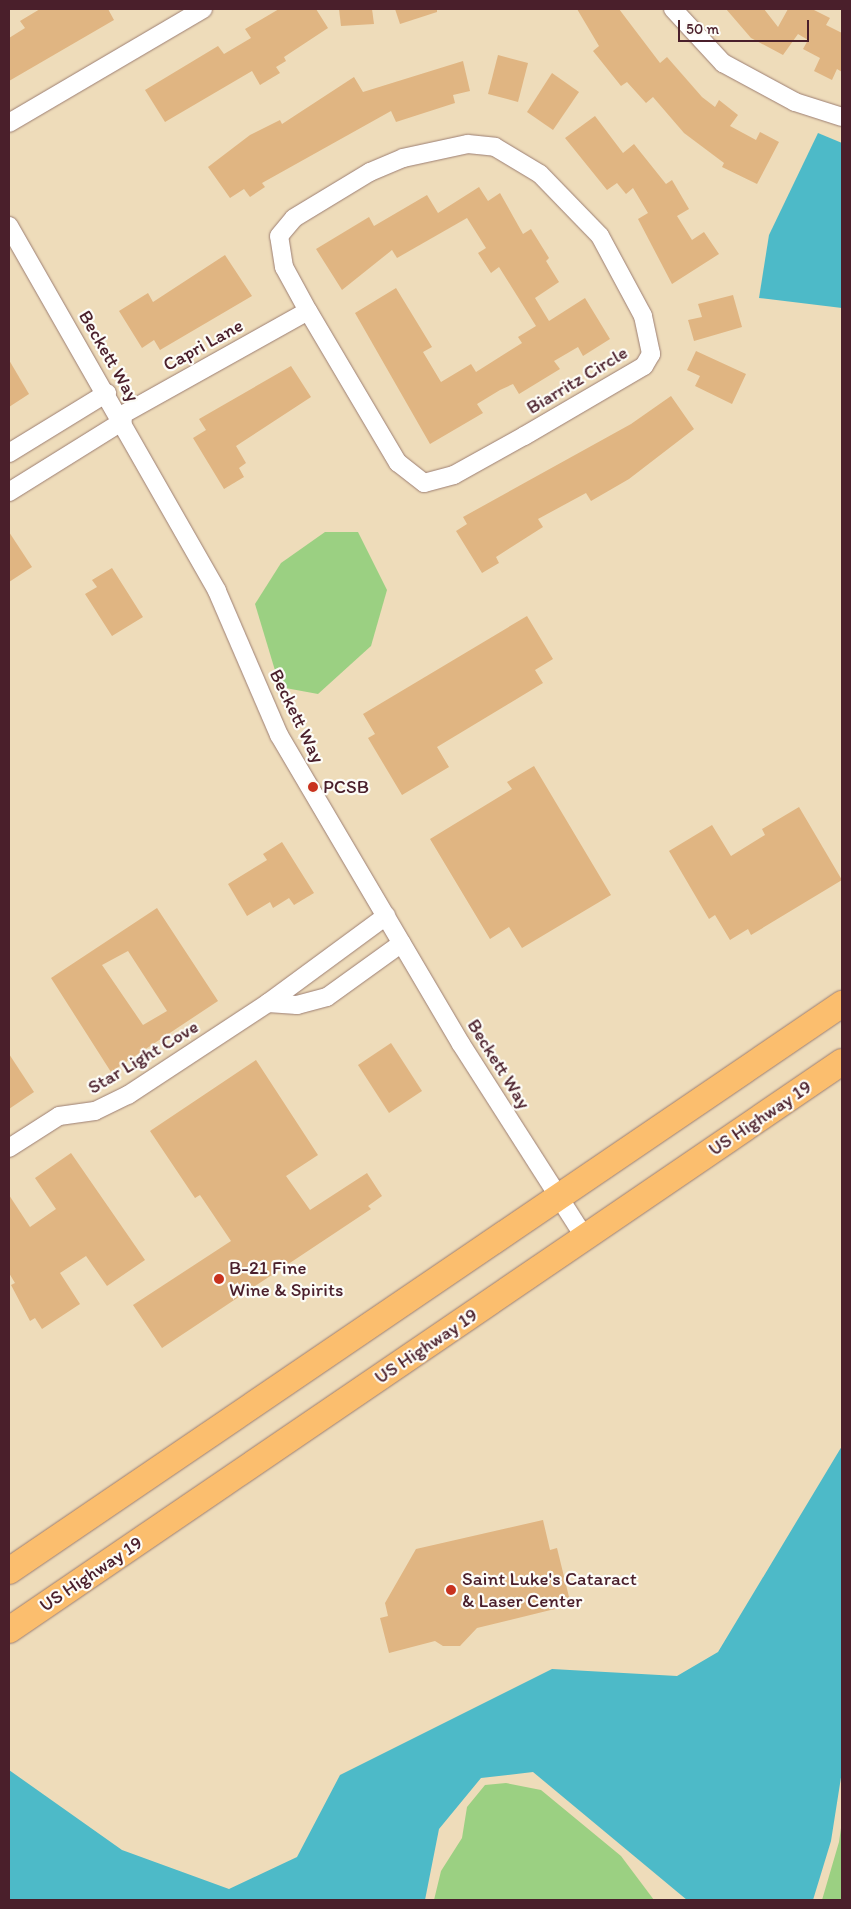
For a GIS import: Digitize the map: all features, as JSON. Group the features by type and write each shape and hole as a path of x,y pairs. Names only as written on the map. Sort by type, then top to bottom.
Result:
{"highway":[{"path":"9,1572 842,1004"},
{"name":"US Highway 19","path":"9,1630 842,1062"}],"street":[{"path":"9,123 203,9"},
{"path":"672,9 724,63 795,102 842,117"},
{"name":"Biarritz Circle","path":"468,144 495,147 540,174 600,236 643,316 652,354 644,366 524,436 454,475 424,483 398,463 308,311 284,267 279,236 294,218 329,194 403,158 468,144"},
{"name":"Beckett Way","path":"9,226 107,393 218,591 279,735 402,943 584,1238"},
{"name":"Capri Lane","path":"9,492 121,419 308,311"},
{"path":"9,453 107,393"},
{"name":"Star Light Cove","path":"9,1148 59,1116 95,1111 128,1095 268,1003 386,916"},
{"path":"268,1003 297,1005 327,997 402,943"}],"green space":[{"path":"325,532 358,532 387,590 371,646 318,694 280,687 255,604 281,563"},
{"path":"506,1783 541,1790 621,1856 654,1900 434,1900 441,1871 462,1838 467,1807 485,1785"},
{"path":"842,1821 842,1900 822,1900 839,1842"}],"water":[{"path":"818,133 842,143 842,308 759,298 769,235"},
{"path":"842,1446 842,1771 831,1841 813,1900 687,1900 533,1772 481,1778 439,1829 425,1900 9,1900 9,1770 122,1850 229,1889 297,1857 340,1775 552,1669 677,1676 718,1652"}],"building":[{"path":"40,9 108,9 114,20 9,81 9,38 25,28 20,21"},
{"path":"279,9 316,9 328,28 284,57 286,61 276,67 280,73 260,85 252,71 165,122 145,90 218,46 224,54 251,38 245,29"},
{"path":"339,9 372,9 374,24 341,26"},
{"path":"395,9 437,9 437,12 400,24"},
{"path":"577,9 619,9 660,63 667,57 702,97 715,107 719,100 738,115 730,126 756,140 760,132 779,142 757,184 722,167 724,163 684,133 653,97 646,103 627,82 621,86 593,51 599,46"},
{"path":"726,9 764,9 778,27 788,9 812,9 830,18 826,25 842,33 842,72 837,69 832,80 814,71 820,58 803,49 808,40 798,34 783,55 751,38"},
{"path":"498,55 528,63 518,102 488,94"},
{"path":"463,61 470,91 453,95 455,103 396,122 391,111 262,183 265,187 250,197 244,189 230,198 208,167 250,135 280,120 282,124 354,77 363,92"},
{"path":"552,73 579,92 553,130 527,112"},
{"path":"595,116 623,153 634,144 666,184 672,180 689,209 677,216 692,240 704,232 719,254 672,284 638,219 648,213 633,188 626,194 617,183 607,190 565,138"},
{"path":"479,187 488,201 500,193 523,234 531,229 549,258 546,261 559,282 535,298 549,321 585,298 610,339 583,356 578,347 554,361 560,369 519,394 513,384 500,390 477,404 483,413 430,444 355,313 396,288 432,347 423,352 441,382 471,364 476,372 522,343 518,337 536,326 499,267 491,273 478,253 486,248 467,218 397,258 392,250 342,290 316,249 369,217 374,226 427,195 438,213"},
{"path":"225,255 252,296 160,350 154,340 142,348 119,311 148,293 153,302"},
{"path":"733,295 742,327 694,341 688,320 702,317 698,304"},
{"path":"696,351 746,374 732,404 695,386 700,376 687,370"},
{"path":"9,360 29,394 9,407"},
{"path":"291,366 311,397 236,446 246,463 239,468 244,477 224,489 193,438 206,430 199,419"},
{"path":"671,396 694,429 629,479 591,501 586,493 538,519 543,527 496,557 499,563 482,573 456,531 467,524 463,517 631,424"},
{"path":"9,532 32,567 9,582"},
{"path":"112,568 143,617 112,636 85,594 97,587 92,580"},
{"path":"527,616 553,659 535,670 543,683 437,747 449,767 402,795 368,738 375,734 363,714"},
{"path":"534,766 611,895 522,948 509,927 490,939 430,839 512,789 507,782"},
{"path":"799,807 842,880 751,935 748,929 730,940 715,915 709,919 669,851 712,825 731,856 765,835 762,829"},
{"path":"282,842 314,893 294,905 289,898 273,908 270,902 247,916 228,884 267,860 263,854"},
{"path":"157,908 218,1001 111,1072 51,978","holes":["128,951 167,1011 143,1025 102,965"]},
{"path":"391,1043 422,1091 389,1113 358,1065"},
{"path":"9,1054 34,1092 9,1109"},
{"path":"256,1060 318,1155 286,1176 310,1210 367,1173 382,1196 368,1206 371,1209 162,1348 133,1305 231,1241 200,1195 195,1198 150,1131"},
{"path":"71,1153 145,1260 107,1286 86,1256 60,1273 80,1304 42,1329 35,1318 30,1321 11,1285 15,1283 9,1273 9,1195 30,1227 56,1209 35,1178"},
{"path":"543,1520 550,1550 557,1548 571,1605 477,1628 460,1646 443,1646 435,1641 389,1653 380,1618 388,1616 385,1603 416,1549"}],"place":[{"name":"PCSB","path":"313,787"},
{"name":"B-21 Fine Wine & Spirits","path":"219,1279"},
{"name":"Saint Luke's Cataract & Laser Center","path":"451,1590"}]}
